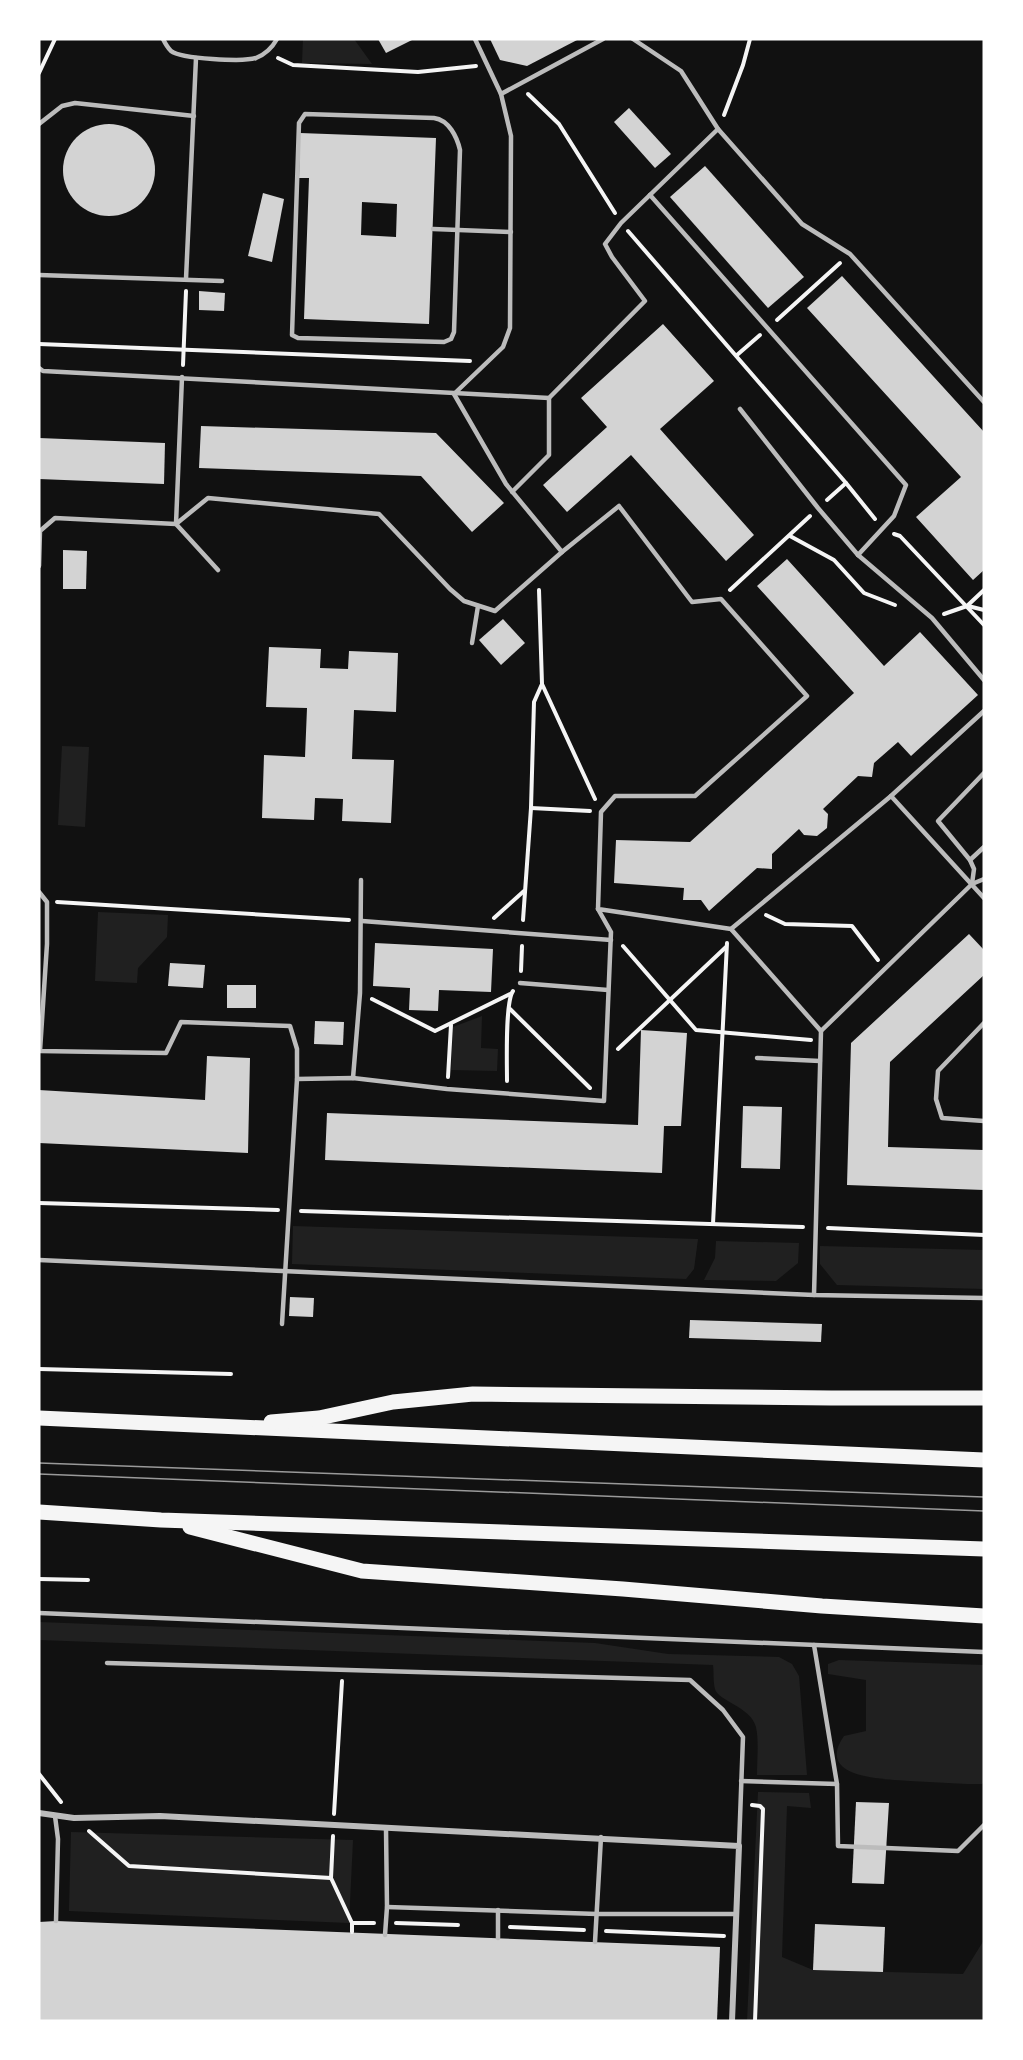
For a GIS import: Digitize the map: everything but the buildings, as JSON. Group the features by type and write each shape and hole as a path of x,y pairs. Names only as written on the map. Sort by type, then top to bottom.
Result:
{"main road":[{"path":"208,1427 319,1418 393,1402 473,1394 984,1398"},
{"path":"39,1419 984,1460"},
{"path":"39,1512 161,1520 984,1549"},
{"path":"161,1520 362,1571 984,1616"}],"street":[{"path":"39,1813 74,1818 160,1816 386,1829 601,1837 739,1846 732,2021"}],"lane":[{"path":"163,39 172,52 196,58 254,59 267,53 277,39"},
{"path":"454,394 504,347 510,328 510,136 501,94 475,39"},
{"path":"501,94 603,39"},
{"path":"633,39 681,71 718,129 802,224 850,254 984,402"},
{"path":"186,279 196,58"},
{"path":"39,124 62,106 75,103 194,116"},
{"path":"305,114 441,119 447,125 460,150 458,230 454,332 451,339 444,342 399,341 298,338 292,335 299,123 305,114"},
{"path":"512,492 549,454 549,398 645,302 605,244 621,223 718,129"},
{"path":"650,195 906,485 894,516 858,555"},
{"path":"433,229 511,231"},
{"path":"39,275 222,281"},
{"path":"39,368 43,371 549,398"},
{"path":"182,377 176,524 218,570"},
{"path":"454,394 506,484 562,552"},
{"path":"740,409 858,555 932,618 984,680"},
{"path":"39,566 40,531 55,518 176,524 208,498 379,514 464,601 495,611 619,506 692,602 721,599 807,696 695,796 615,796 601,812 598,909 610,932 611,940 604,1101 447,1089 353,1078 297,1079"},
{"path":"472,643 478,606"},
{"path":"731,929 891,796 984,711"},
{"path":"972,884 975,869 938,821 984,773"},
{"path":"891,796 984,898"},
{"path":"970,860 984,847"},
{"path":"814,1295 821,1031 972,884 984,879"},
{"path":"353,1078 360,993 361,880"},
{"path":"39,892 47,902 47,944 40,1051 166,1053 180,1022 290,1026 297,1049 297,1079 282,1324"},
{"path":"598,909 731,929 821,1031"},
{"path":"362,921 611,940"},
{"path":"520,983 608,990"},
{"path":"984,1023 938,1071 936,1099 942,1118 984,1121"},
{"path":"757,1058 820,1061"},
{"path":"39,1260 814,1295 984,1298"},
{"path":"39,1613 984,1652"},
{"path":"814,1645 837,1784 838,1846 958,1851 984,1825"},
{"path":"107,1663 342,1668 690,1680 723,1710 743,1737 739,1846"},
{"path":"741,1781 837,1784"},
{"path":"55,1816 58,1839 56,1921"},
{"path":"385,1935 386,1829"},
{"path":"595,1942 601,1837"},
{"path":"387,1907 597,1914 735,1914"},
{"path":"498,1910 498,1938"}],"path":[{"path":"39,73 55,39"},
{"path":"718,129 743,65 750,39"},
{"path":"267,53 293,65 418,72 487,65"},
{"path":"519,85 559,124 621,223 846,483 882,530 900,536 984,625"},
{"path":"737,355 850,254"},
{"path":"182,377 186,279"},
{"path":"39,344 488,362"},
{"path":"721,599 846,483"},
{"path":"531,808 601,812 542,684 538,574"},
{"path":"967,606 984,590"},
{"path":"967,606 984,610"},
{"path":"360,993 435,1031 510,994 520,983 531,808 534,702 542,684"},
{"path":"481,931 525,891"},
{"path":"47,902 362,921"},
{"path":"755,909 785,924 852,926 885,969"},
{"path":"712,1224 726,947 731,929"},
{"path":"610,932 696,1030 820,1041"},
{"path":"604,1062 726,947"},
{"path":"506,1094 510,994"},
{"path":"509,1009 604,1101"},
{"path":"447,1089 451,1025"},
{"path":"39,1203 984,1235"},
{"path":"39,1369 231,1374"},
{"path":"39,1579 88,1580"},
{"path":"342,1668 331,1878 352,1923 352,1932"},
{"path":"39,1774 74,1818 129,1866 331,1878"},
{"path":"741,1803 760,1806 763,1809 755,2021"},
{"path":"352,1923 464,1925"},
{"path":"498,1926 727,1936"}],"shaded area":[{"path":"303,39 354,39 372,64 302,63"},
{"path":"62,746 89,747 85,827 58,825"},
{"path":"98,912 168,915 167,937 138,968 137,983 95,981"},
{"path":"482,1016 481,1048 498,1049 497,1071 451,1070 453,1027"},
{"path":"293,1226 698,1239 694,1269 686,1279 292,1264"},
{"path":"716,1241 799,1243 798,1263 776,1281 704,1280 715,1258"},
{"path":"820,1246 984,1250 984,1289 837,1285 820,1264"},
{"path":"39,1622 595,1643 668,1654 779,1657 792,1664 799,1676 807,1775 757,1775 756,1727 748,1714 717,1693 714,1686 713,1665 39,1640"},
{"path":"839,1660 984,1665 984,1782 967,1784 885,1779 856,1774 845,1769 838,1761 837,1750 844,1736 866,1731 866,1680 828,1674 828,1664"},
{"path":"758,1792 809,1793 811,1808 787,1806 782,1957 813,1970 963,1974 984,1940 984,2021 747,2021"},
{"path":"71,1832 353,1840 349,1923 69,1911"}],"tram line":[{"path":"39,1463 984,1497"},
{"path":"39,1474 984,1511"}]}
